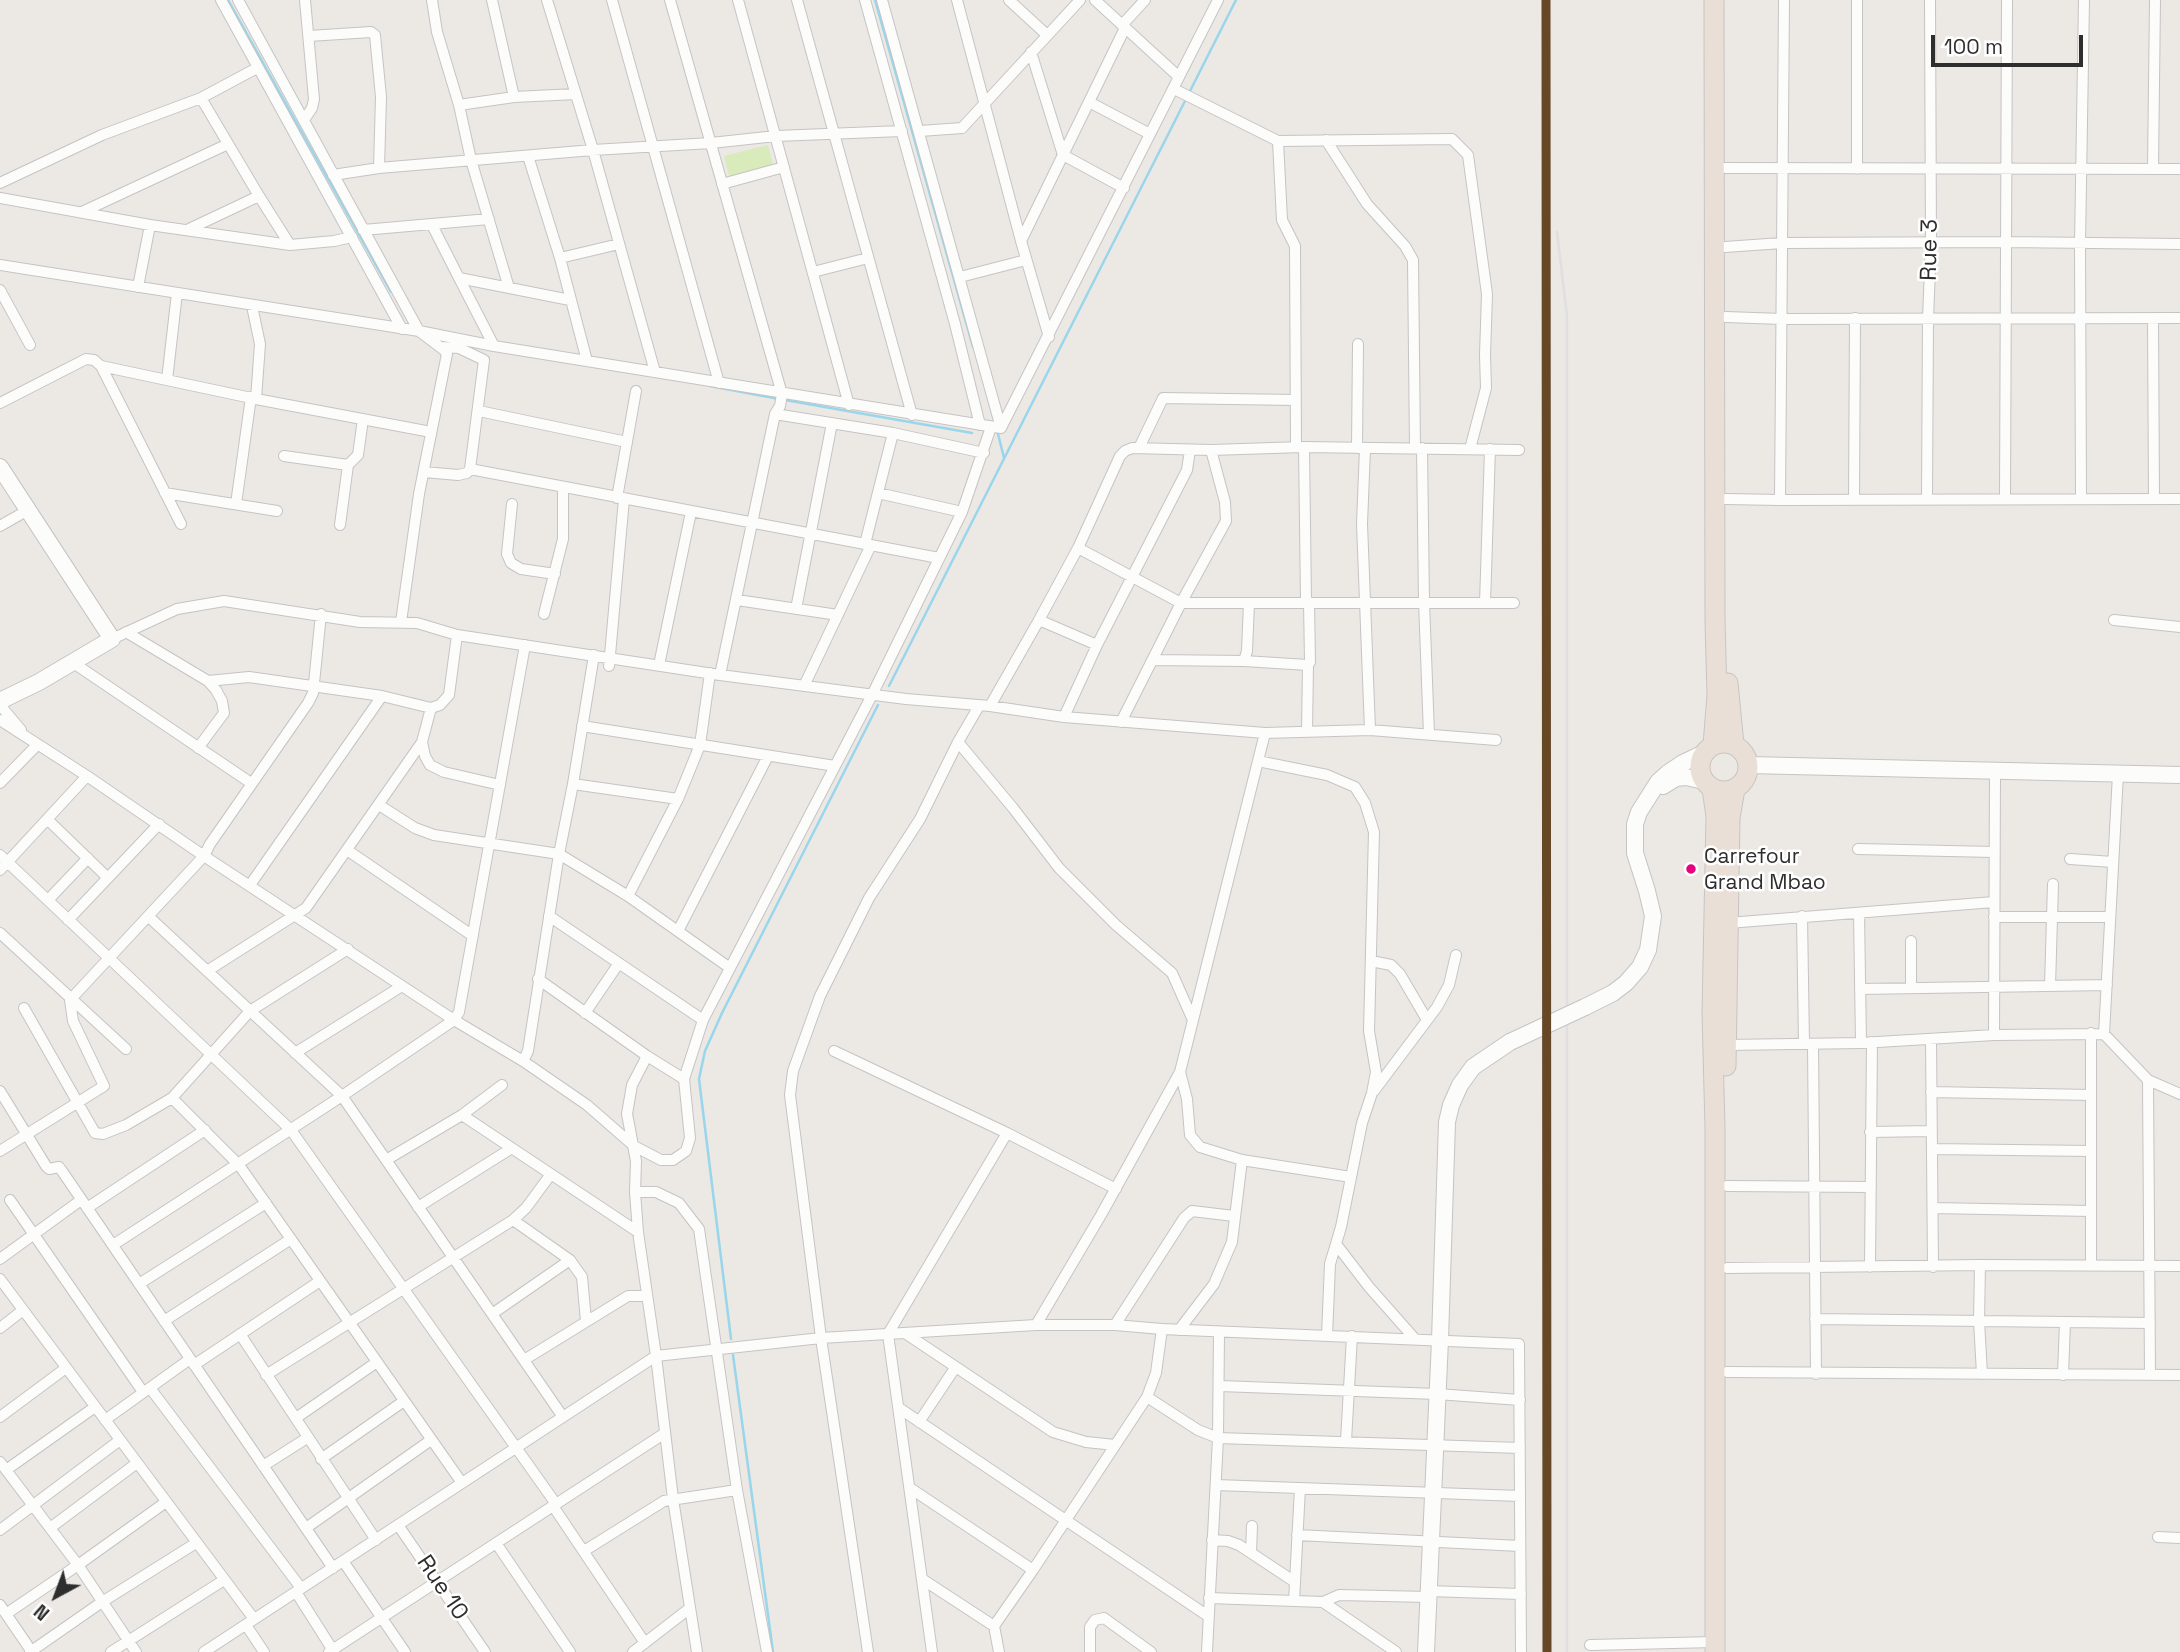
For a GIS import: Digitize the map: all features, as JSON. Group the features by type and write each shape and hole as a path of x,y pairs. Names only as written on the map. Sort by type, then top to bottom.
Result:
{"highway":[{"path":"1714,0 1717,695 1708,749 1700,764 1716,816 1712,1013 1720,1649"},
{"path":"1724,0 1728,698 1734,745"},
{"path":"1708,749 1724,743 1734,745 1744,754 1748,765 1747,776 1735,789 1724,792 1708,785"},
{"path":"1720,1649 1727,1372 1728,923 1730,818 1735,789"}],"street":[{"path":"220,0 242,23 402,328"},
{"path":"238,0 242,23 257,68 286,104 304,120 419,331 447,354 424,472 401,622"},
{"path":"304,120 314,99 305,0"},
{"path":"432,0 471,160 509,288"},
{"path":"492,0 514,97"},
{"path":"547,0 656,372"},
{"path":"612,0 719,383"},
{"path":"628,896 678,799 700,745 715,674 737,600 780,403 670,0"},
{"path":"738,0 849,405"},
{"path":"797,0 912,415"},
{"path":"864,0 954,324 991,427"},
{"path":"883,0 960,277 991,427"},
{"path":"957,0 1049,337"},
{"path":"1009,0 1047,35"},
{"path":"919,131 962,128 1080,0"},
{"path":"1095,0 1180,77"},
{"path":"1021,241 1124,26 1145,0"},
{"path":"0,720 454,1020 523,1061 587,1105 634,1146 661,1160 673,1160 686,1151 690,1138 684,1079 703,1020 872,695 962,512 991,427 1049,337 1150,135 1176,90 1218,0"},
{"path":"1780,500 1784,0"},
{"path":"1857,0 1857,169"},
{"name":"Rue 3","path":"1927,499 1931,243 1930,0"},
{"path":"2005,499 2007,0"},
{"path":"2081,499 2080,244 2084,0"},
{"path":"2153,169 2155,0"},
{"path":"309,36 371,32 375,35 381,97 379,168"},
{"path":"1031,52 1063,155 1124,188"},
{"path":"0,183 102,135 201,98 257,68"},
{"path":"1176,90 1278,141 1452,139 1468,155 1488,294 1486,388 1470,449"},
{"path":"459,105 514,97 576,94"},
{"path":"201,98 290,245"},
{"path":"1089,102 1150,135"},
{"path":"332,175 379,168 593,150 776,136 902,131"},
{"path":"1326,140 1367,204 1405,246 1413,260 1429,734"},
{"path":"1278,141 1282,220 1295,246 1296,400 1310,662 1307,732"},
{"path":"80,212 229,144"},
{"path":"528,156 560,258 587,361"},
{"path":"722,184 784,167"},
{"path":"1725,168 2180,169"},
{"path":"187,230 259,196"},
{"path":"0,198 150,225 290,245 352,237"},
{"path":"363,230 489,219"},
{"path":"138,287 150,225"},
{"path":"432,225 494,346"},
{"path":"1725,247 1782,243 2180,244"},
{"path":"560,258 619,244"},
{"path":"813,272 868,258"},
{"path":"960,277 1026,260"},
{"path":"0,265 402,328 719,383 832,424 892,433 984,453"},
{"path":"459,278 570,300"},
{"path":"0,290 30,345"},
{"path":"167,380 177,293"},
{"path":"236,504 260,344 252,306"},
{"path":"1726,317 2180,318"},
{"path":"1854,499 1855,318"},
{"path":"2153,318 2154,498"},
{"path":"1358,344 1370,730"},
{"path":"424,472 458,475 467,473 470,469 478,411 484,360 459,348 440,347"},
{"path":"0,403 86,359 94,360 101,366 181,524"},
{"path":"101,366 431,432"},
{"path":"609,661 621,499 636,391"},
{"path":"1139,449 1163,398 1296,400"},
{"path":"780,403 849,405 991,427"},
{"path":"478,411 627,442"},
{"path":"340,524 348,465 358,455 363,419"},
{"path":"796,609 832,424"},
{"path":"804,686 868,545 892,433"},
{"path":"868,1652 821,1338 790,1094 793,1071 820,996 869,898 920,819 958,742 1040,620 1078,548 1120,456 1125,451 1300,447 1519,450"},
{"path":"1485,603 1490,449"},
{"path":"1063,717 1187,470 1190,450"},
{"path":"1121,722 1181,603 1226,522 1225,502 1211,450"},
{"path":"284,456 348,465"},
{"path":"0,467 119,636 208,681 216,690 224,713 198,748"},
{"path":"470,469 939,558"},
{"path":"544,614 563,540 563,487"},
{"path":"165,493 277,511"},
{"path":"878,493 962,512"},
{"path":"1726,499 2180,499"},
{"path":"512,504 507,554 511,564 521,569 555,574"},
{"path":"0,526 28,510"},
{"path":"659,665 691,512"},
{"path":"1078,548 1181,603 1514,603"},
{"path":"737,600 838,615"},
{"path":"34,742 0,703 119,636 177,609 223,601 360,622 417,623 457,635 594,655 609,661 659,665 872,695 1063,717 1265,733 1370,730 1496,740"},
{"path":"1244,661 1247,651 1249,603"},
{"path":"70,1000 204,856 251,783 308,704 313,693 321,614"},
{"path":"1040,620 1097,645"},
{"path":"2114,620 2180,626"},
{"path":"208,681 248,677 382,696 432,708 440,705 449,695 457,635"},
{"path":"113,1245 342,1096 454,1020 459,1013 525,645"},
{"path":"523,1061 528,1051 594,655"},
{"path":"1152,660 1308,665"},
{"path":"72,662 251,783"},
{"path":"250,885 382,696"},
{"path":"207,971 306,908 422,742 432,708"},
{"path":"582,726 835,766"},
{"path":"1035,1325 1116,1189 1180,1072 1265,733"},
{"path":"0,783 34,742"},
{"path":"422,742 430,765 444,772 500,785"},
{"path":"958,742 1059,868 1116,925 1172,973 1192,1018"},
{"path":"1426,1652 1447,1122 1451,1105 1460,1085 1473,1067 1510,1042 1613,993 1640,967 1648,950 1653,916 1635,853 1635,824 1639,812 1658,782 1708,749"},
{"path":"678,931 768,756"},
{"path":"1258,761 1327,775 1355,787 1365,803 1374,832 1370,1031 1376,1072 1330,1264 1327,1335"},
{"path":"1748,765 2180,775"},
{"path":"1994,1035 1995,771"},
{"path":"2104,1034 2118,774"},
{"path":"87,776 2,863 48,900 291,1130 516,1448 645,1643"},
{"path":"1652,793 1676,778 1686,777 1708,785"},
{"path":"572,784 678,799"},
{"path":"379,805 415,828 434,835 559,854 628,896 730,968"},
{"path":"47,819 108,878"},
{"path":"68,920 159,824"},
{"path":"1858,849 1994,852"},
{"path":"347,850 473,936"},
{"path":"48,900 88,858"},
{"path":"2070,859 2113,862"},
{"path":"2050,986 2053,884"},
{"path":"1728,923 1994,902"},
{"path":"1859,913 1860,989 1867,1042 1870,1132 1870,1267"},
{"path":"549,916 703,1020"},
{"path":"1802,916 1814,1188 1816,1374"},
{"path":"149,917 342,1096 563,1417"},
{"path":"1994,917 2110,917"},
{"path":"0,933 126,1049"},
{"path":"1911,941 1911,988"},
{"path":"24,1008 95,1133 103,1134 126,1125 172,1098 250,1011 348,949"},
{"path":"1372,1093 1427,1020 1449,985 1456,955"},
{"path":"1371,961 1391,965 1400,974 1427,1020"},
{"path":"585,1013 619,963"},
{"path":"538,979 684,1079"},
{"path":"1177,980 1199,988"},
{"path":"1860,989 2107,985"},
{"path":"295,1053 402,986"},
{"path":"0,1151 104,1086 73,1021 70,1000"},
{"path":"2091,1033 2091,1266"},
{"path":"1726,1045 1931,1040 1994,1035 2104,1034 2148,1080 2180,1094"},
{"path":"1931,1040 1933,1267"},
{"path":"834,1051 1007,1133 1116,1189"},
{"path":"647,1056 632,1085 627,1114 634,1146 638,1232 673,1499 697,1652"},
{"path":"1180,1072 1190,1135 1200,1147 1242,1160 1351,1177"},
{"path":"2148,1080 2150,1374"},
{"path":"386,1160 462,1115 502,1085"},
{"path":"0,1091 48,1169 59,1167 333,1567"},
{"path":"1931,1092 2091,1095"},
{"path":"172,1098 239,1165 462,1483"},
{"path":"462,1115 638,1232"},
{"path":"0,1259 33,1235 205,1130"},
{"path":"1870,1132 1932,1131"},
{"path":"932,1652 888,1334 1007,1133"},
{"path":"418,1207 512,1148"},
{"path":"1932,1149 2091,1151"},
{"path":"1179,1330 1214,1284 1232,1242 1242,1160"},
{"path":"266,1375 513,1220 526,1209 551,1174"},
{"path":"1727,1186 1871,1186"},
{"path":"635,1192 656,1192 679,1203 699,1229 737,1490 767,1652"},
{"path":"10,1200 146,1390 299,1590 332,1651 665,1433"},
{"path":"139,1284 266,1203"},
{"path":"1933,1208 2091,1211"},
{"path":"1115,1325 1184,1218 1192,1210 1234,1216"},
{"path":"513,1220 570,1260 582,1277 586,1321"},
{"path":"164,1321 291,1239"},
{"path":"1336,1244 1369,1287 1415,1339"},
{"path":"492,1314 570,1260"},
{"path":"1980,1265 1982,1374"},
{"path":"1727,1268 2180,1266"},
{"path":"0,1279 224,1580 250,1622 264,1652"},
{"path":"105,1420 146,1390 240,1334 320,1281"},
{"path":"524,1360 628,1296 647,1296"},
{"path":"0,1328 23,1310"},
{"path":"1815,1320 2150,1323"},
{"path":"2063,1375 2065,1322"},
{"path":"204,1652 656,1356 821,1338 1035,1325 1115,1325 1219,1332 1519,1344 1521,1652"},
{"path":"999,1652 994,1626 1147,1397 1156,1373 1162,1329"},
{"path":"1207,1652 1220,1386 1219,1332"},
{"path":"240,1334 376,1540"},
{"path":"905,1334 1053,1432 1086,1442 1115,1445"},
{"path":"1346,1441 1352,1336"},
{"path":"296,1418 377,1362"},
{"path":"0,1417 66,1368"},
{"path":"919,1422 955,1368"},
{"path":"1727,1372 2180,1375"},
{"path":"1220,1386 1437,1394 1520,1401"},
{"path":"1147,1397 1198,1430 1218,1437 1520,1448"},
{"path":"321,1459 404,1401"},
{"path":"95,1407 4,1471 78,1565 136,1652"},
{"path":"899,1408 1208,1616"},
{"path":"263,1466 307,1438"},
{"path":"0,1530 120,1440"},
{"path":"306,1528 431,1440"},
{"path":"50,1528 137,1463"},
{"path":"1216,1485 1520,1496"},
{"path":"910,1488 1033,1570"},
{"path":"1294,1601 1300,1488"},
{"path":"584,1551 664,1501 737,1490"},
{"path":"166,1502 78,1565 2,1610 31,1652 196,1542"},
{"name":"Rue 10","path":"398,1525 485,1652"},
{"path":"1251,1553 1252,1526"},
{"path":"1297,1535 1520,1546"},
{"path":"2158,1537 2180,1538"},
{"path":"1212,1540 1228,1541 1295,1582"},
{"path":"496,1543 570,1652"},
{"path":"343,1561 405,1652"},
{"path":"922,1579 994,1626"},
{"path":"111,1652 224,1580"},
{"path":"1209,1598 1323,1602 1339,1595 1521,1594"},
{"path":"1323,1602 1396,1652"},
{"path":"633,1652 690,1608"},
{"path":"1090,1652 1090,1627 1095,1619 1104,1618 1150,1652"},
{"path":"1590,1645 1720,1649"}],"green space":[{"path":"768,145 774,168 730,179 724,156"}],"waterway":[{"path":"228,0 391,292"},
{"path":"875,0 973,347"},
{"path":"1189,93 1236,0"},
{"path":"889,686 1186,99"},
{"path":"710,386 779,399"},
{"path":"785,400 972,433"},
{"path":"998,434 1004,458"},
{"path":"731,1339 699,1079 705,1051 878,705"},
{"path":"733,1355 773,1652"}],"railway":[{"path":"1557,232 1567,316 1567,1652"}],"transit line":[{"path":"1546,0 1547,1652"}],"place":[{"name":"Carrefour Grand Mbao","path":"1691,869"}]}
